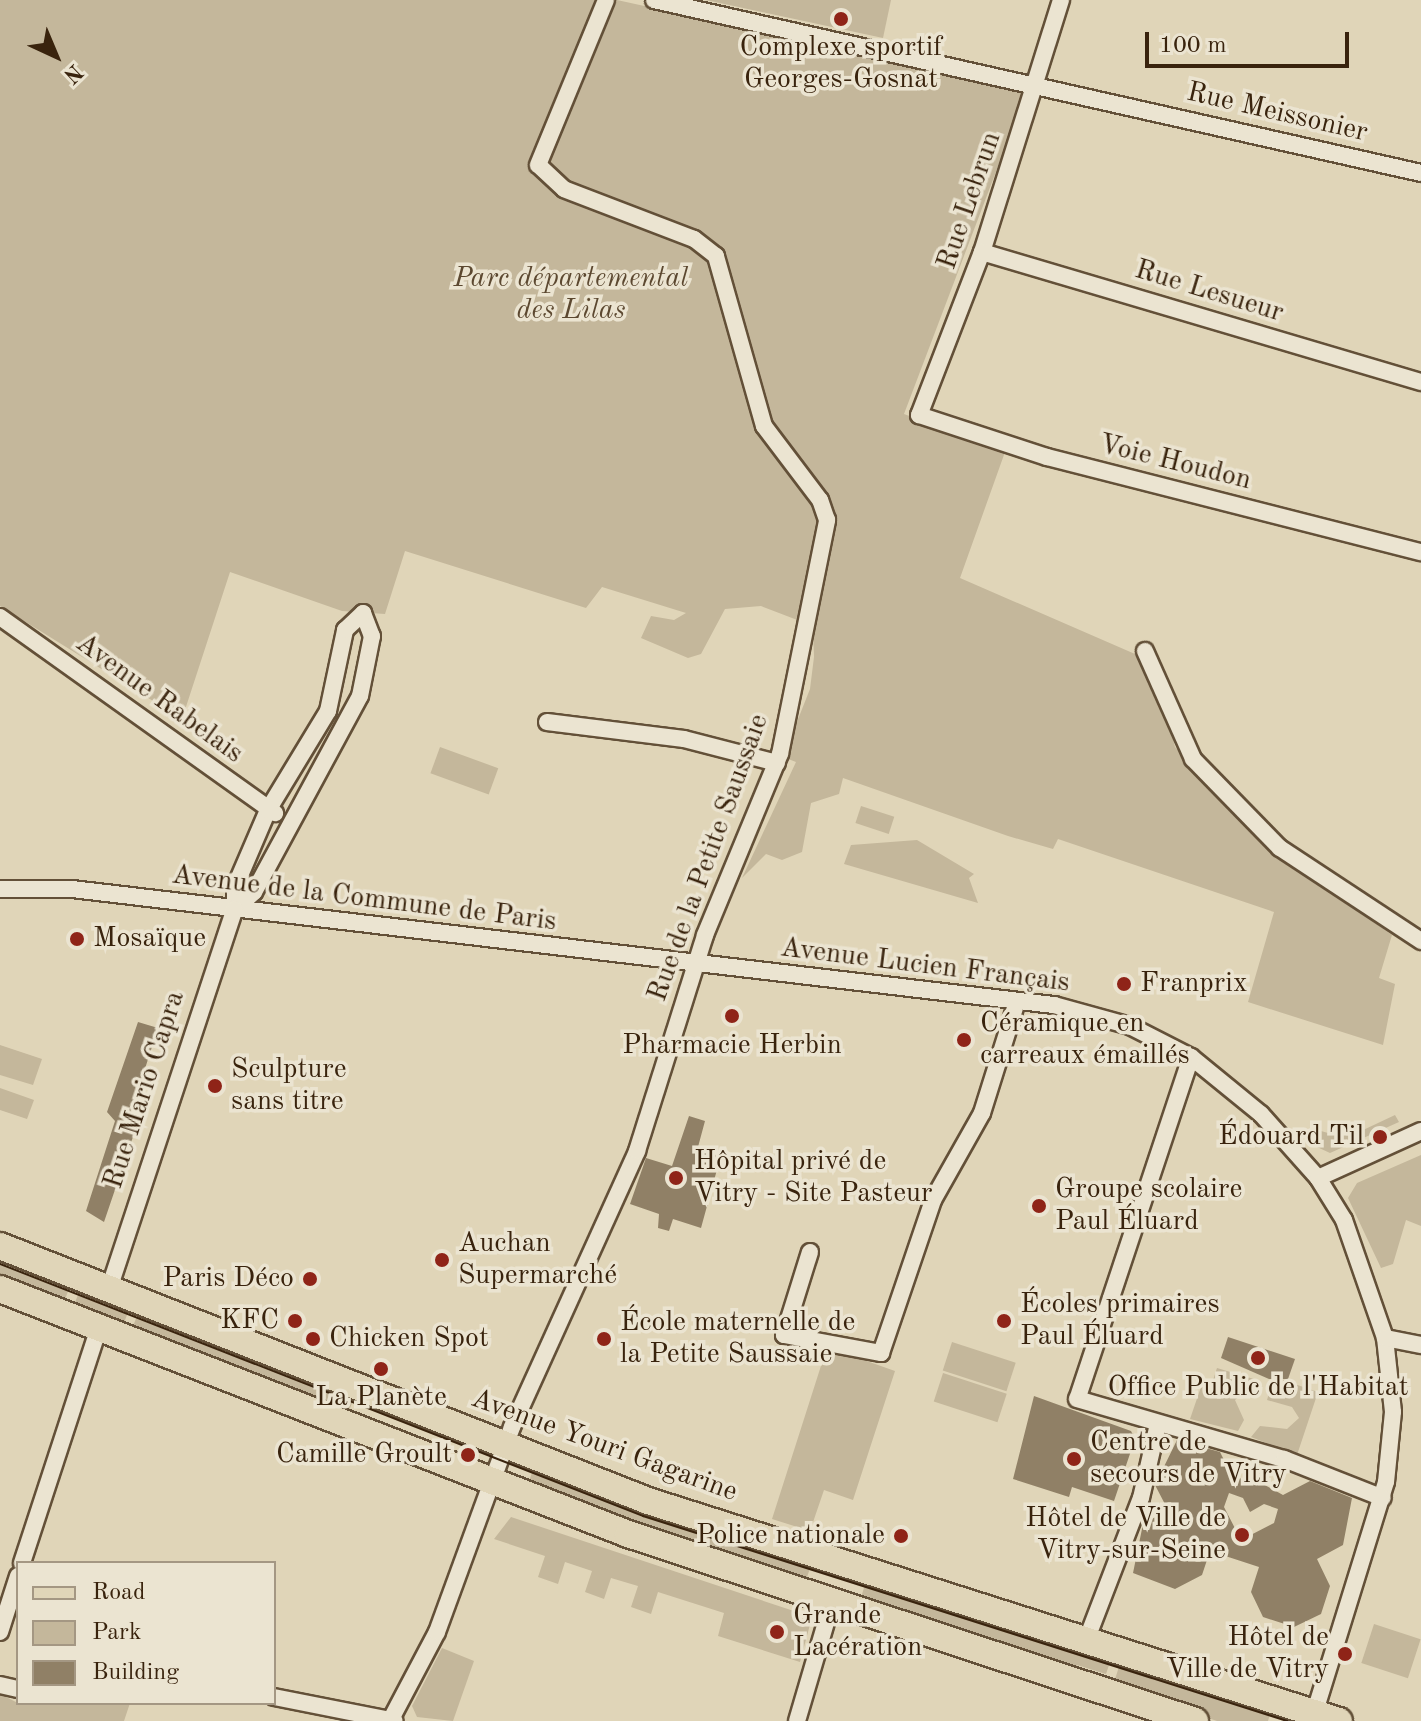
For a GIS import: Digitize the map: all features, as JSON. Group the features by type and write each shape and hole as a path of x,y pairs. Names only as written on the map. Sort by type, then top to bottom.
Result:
{"main road":[{"name":"Avenue Youri Gagarine","path":"0,1246 648,1501 1327,1717"},
{"path":"0,1289 494,1483 832,1602 1195,1721"}],"street":[{"name":"Rue de la Petite Saussaie","path":"392,1720 437,1632 507,1446 637,1151 695,964 777,763 824,507 764,426 716,256 694,239 564,189 538,165 606,0"},
{"name":"Rue Meissonier","path":"654,0 1039,83 1421,173"},
{"name":"Rue Lebrun","path":"919,415 982,252 1039,83 1061,0"},
{"name":"Rue Lesueur","path":"982,252 1421,382"},
{"name":"Voie Houdon","path":"919,415 1047,457 1421,552"},
{"name":"Rue Mario Capra","path":"109,1289 232,916 235,887 268,810 328,711 345,630 363,613 372,636 349,719 290,818 254,892 232,916"},
{"name":"Avenue Rabelais","path":"0,617 268,810 290,818"},
{"path":"1145,651 1193,759 1280,848 1421,941"},
{"path":"328,711 349,719"},
{"path":"547,722 684,739 777,763"},
{"name":"Avenue de la Commune de Paris","path":"0,889 722,968"},
{"name":"Avenue Lucien Français","path":"722,968 1017,1001 1130,1026 1191,1057 1261,1114 1318,1178 1344,1220 1385,1338 1393,1412 1383,1498 1327,1717"},
{"path":"810,1252 784,1335 881,1353 933,1200 982,1113 1017,1001"},
{"path":"1191,1057 1077,1399 1284,1459 1383,1498"},
{"path":"1318,1178 1421,1131"},
{"path":"23,1561 99,1328"},
{"path":"1385,1338 1421,1345"},
{"path":"1086,1641 1141,1498 1158,1424"},
{"path":"0,1632 16,1582"},
{"path":"797,1721 832,1602"},
{"path":"276,1697 392,1720"}],"green space":[{"name":"Parc départemental des Lilas","path":"0,0 617,0 1027,90 904,414 1005,452 960,578 1135,654 1161,692 1175,747 1229,811 1273,851 1392,935 1379,978 1395,984 1383,1045 1248,1002 1274,912 1058,839 1053,849 1008,836 843,778 839,794 811,803 802,852 782,860 766,854 742,878 796,762 783,757 810,689 814,657 813,626 761,606 725,609 701,654 688,658 641,638 651,616 674,620 686,613 602,587 586,608 405,551 385,614 342,611 230,572 182,719 0,606"},
{"name":"Complexe sportif Georges-Gosnat","path":"706,0 891,0 883,38"},
{"path":"440,747 498,768 489,795 430,773"},
{"path":"861,806 894,817 889,834 855,823"},
{"path":"917,840 974,874 969,878 978,903 844,864 851,845"},
{"path":"0,1045 42,1059 33,1085 0,1075"},
{"path":"0,1088 34,1100 27,1119 0,1110"},
{"path":"1395,1115 1399,1122 1330,1153 1317,1147 1321,1131 1342,1137 1346,1127 1361,1131"},
{"path":"1421,1155 1421,1226 1406,1220 1393,1264 1381,1268 1348,1198 1357,1183"},
{"path":"0,1254 72,1281 62,1307 0,1282"},
{"path":"82,1285 131,1305 121,1329 72,1309"},
{"path":"140,1308 357,1391 347,1417 130,1334"},
{"path":"952,1342 1016,1363 1006,1391 943,1371"},
{"path":"827,1347 895,1371 853,1500 824,1490 810,1531 772,1519"},
{"path":"1217,1368 1257,1380 1235,1400 1244,1420 1238,1431 1190,1419 1202,1384 1211,1386"},
{"path":"943,1373 1007,1394 997,1422 934,1402"},
{"path":"1274,1377 1318,1392 1297,1455 1251,1437 1260,1426 1287,1429 1299,1418 1292,1407 1267,1400"},
{"path":"535,1464 813,1560 805,1584 527,1489"},
{"path":"511,1517 812,1617 800,1662 718,1636 724,1613 658,1592 651,1614 631,1607 638,1586 611,1578 604,1599 585,1592 592,1571 565,1562 558,1584 538,1577 545,1556 494,1539"},
{"path":"867,1578 1112,1656 1106,1674 1077,1665 1074,1675 859,1604"},
{"path":"1374,1624 1421,1639 1408,1678 1361,1663"},
{"path":"442,1648 474,1661 453,1721 417,1717 412,1706"},
{"path":"1121,1660 1272,1707 1268,1721 1217,1721 1113,1686"},
{"path":"0,1694 16,1702 16,1705 129,1705 124,1721 0,1721"}],"building":[{"path":"138,1022 158,1028 127,1125 136,1128 104,1222 86,1211 115,1121 107,1112"},
{"name":"Hôpital privé de Vitry - Site Pasteur","path":"689,1116 705,1121 698,1147 721,1155 701,1228 673,1219 669,1231 658,1228 659,1214 630,1204 646,1158 672,1166"},
{"name":"Office Public de l'Habitat","path":"1228,1337 1295,1359 1288,1379 1269,1379 1221,1358"},
{"name":"Centre de secours de Vitry","path":"1034,1396 1131,1431 1135,1439 1114,1501 1072,1487 1069,1497 1013,1479"},
{"name":"Hôtel de Ville de Vitry-sur-Seine","path":"1177,1440 1220,1452 1233,1478 1254,1479 1283,1495 1310,1481 1352,1498 1343,1545 1317,1559 1330,1586 1321,1614 1294,1627 1263,1617 1251,1592 1259,1567 1210,1551 1202,1575 1175,1589 1133,1573 1143,1524 1168,1510 1155,1485","holes":["1229,1493 1243,1498 1250,1512 1264,1504 1278,1509 1274,1523 1241,1540 1224,1507"]}],"tram line":[{"path":"0,1264 643,1516 1287,1721"}],"place":[{"name":"Complexe sportif Georges-Gosnat","path":"841,19"},
{"name":"Mosaïque","path":"77,939"},
{"name":"Franprix","path":"1124,984"},
{"name":"Pharmacie Herbin","path":"732,1016"},
{"name":"Céramique en carreaux émaillés","path":"964,1040"},
{"name":"Sculpture sans titre","path":"215,1086"},
{"name":"Édouard Til","path":"1380,1137"},
{"name":"Hôpital privé de Vitry - Site Pasteur","path":"676,1178"},
{"name":"Groupe scolaire Paul Éluard","path":"1039,1206"},
{"name":"Auchan Supermarché","path":"442,1260"},
{"name":"Paris Déco","path":"310,1279"},
{"name":"KFC","path":"295,1321"},
{"name":"Écoles primaires Paul Éluard","path":"1004,1321"},
{"name":"Chicken Spot","path":"313,1339"},
{"name":"École maternelle de la Petite Saussaie","path":"604,1339"},
{"name":"Office Public de l'Habitat","path":"1258,1358"},
{"name":"La Planète","path":"381,1369"},
{"name":"Camille Groult","path":"468,1455"},
{"name":"Centre de secours de Vitry","path":"1074,1459"},
{"name":"Hôtel de Ville de Vitry-sur-Seine","path":"1242,1535"},
{"name":"Police nationale","path":"901,1536"},
{"name":"Grande Lacération","path":"777,1632"},
{"name":"Hôtel de Ville de Vitry","path":"1345,1654"}]}
